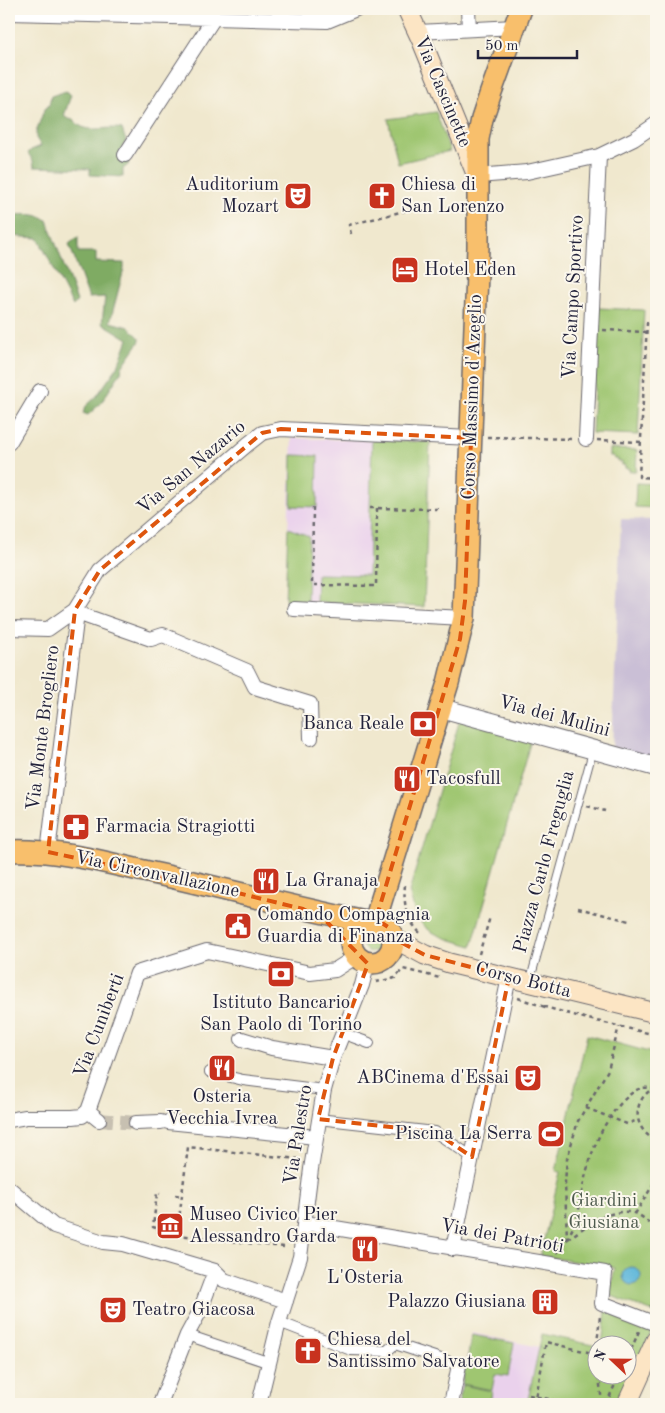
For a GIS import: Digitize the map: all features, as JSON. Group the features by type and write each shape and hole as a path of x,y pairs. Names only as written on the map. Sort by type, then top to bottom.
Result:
{"main road":[{"name":"Via Cascinette","path":"406,9 482,176"},
{"name":"Corso Massimo d'Azeglio","path":"381,927 398,878 464,618 482,176 478,139 482,120 518,18"},
{"name":"Via Circonvallazione","path":"9,851 48,852 113,864 303,909"},
{"path":"303,909 381,927 392,948 386,957 377,962 359,954 326,921 303,909"},
{"name":"Corso Botta","path":"381,927 425,955 507,986 529,982 656,1013"},
{"path":"359,954 355,930 381,927"},
{"path":"626,1404 656,1340"}],"street":[{"path":"9,13 327,21 356,9"},
{"path":"468,9 469,29"},
{"path":"125,155 214,18"},
{"path":"418,32 469,29 518,18"},
{"path":"482,176 527,172 599,156 634,139 656,124"},
{"name":"Via Campo Sportivo","path":"586,440 599,156"},
{"path":"9,443 40,391"},
{"name":"Via San Nazario","path":"9,628 48,629 76,611 100,570 262,433 281,429 471,438"},
{"path":"294,610 464,618"},
{"path":"76,611 151,639 164,635 247,671 255,687 310,704 311,738"},
{"name":"Via Monte Brogliero","path":"48,852 76,611"},
{"name":"Via dei Mulini","path":"441,708 656,767"},
{"name":"Via Cuniberti","path":"88,1111 137,973 207,951 310,973 335,970 359,954"},
{"name":"Via Palestro","path":"259,1404 279,1322 300,1257 301,1222 324,1090 342,1033 362,985 359,954"},
{"path":"453,1248 507,986"},
{"path":"342,1033 368,1043"},
{"path":"242,1038 272,1048 333,1058"},
{"path":"210,1072 243,1080 324,1090"},
{"path":"9,1120 26,1117 82,1116 88,1111 100,1120"},
{"path":"318,1119 435,1132 472,1157"},
{"path":"136,1123 164,1122 316,1137"},
{"path":"9,1188 54,1226 103,1242 123,1244 215,1271 224,1280 286,1302"},
{"name":"Via dei Patrioti","path":"301,1222 606,1273 602,1303"},
{"path":"160,1404 215,1271"},
{"path":"602,1303 656,1324"},
{"path":"279,1322 351,1350 387,1351 395,1344 459,1365 451,1404"},
{"path":"188,1335 270,1364"}],"lane":[{"name":"Piazza Carlo Freguglia","path":"529,982 593,750"}],"path":[{"path":"351,234 349,225 424,206"},
{"path":"656,323 647,323 646,332 639,477 656,478"},
{"path":"597,330 646,332"},
{"path":"494,437 641,442"},
{"path":"312,507 312,585 376,586 377,508"},
{"path":"370,508 440,509"},
{"path":"578,803 605,810"},
{"path":"398,878 404,898 406,914 414,927 423,936"},
{"path":"578,908 629,921 628,924"},
{"path":"478,955 490,917"},
{"path":"362,985 395,978 403,969 446,979"},
{"path":"507,986 545,1007"},
{"path":"567,1240 565,1182 567,1159 578,1121 608,1070 619,1026 656,1035"},
{"path":"550,1264 567,1240 578,1216 583,1186 596,1143 610,1118 620,1104 638,1089 645,1086 655,1088"},
{"path":"655,1088 641,1100 638,1119 641,1128 646,1134 656,1140"},
{"path":"586,1108 627,1124 638,1119"},
{"path":"284,1247 177,1236 188,1147 298,1159"},
{"path":"635,1214 655,1185 656,1180"},
{"path":"156,1228 153,1227 158,1193 160,1194"},
{"path":"175,1196 182,1196"},
{"path":"567,1240 592,1222 612,1214 629,1212 635,1214 643,1217 656,1229"},
{"path":"598,1336 602,1303"},
{"path":"535,1404 546,1342 588,1352"},
{"path":"600,1386 602,1404"},
{"path":"606,1404 614,1386"},
{"path":"529,1395 572,1404"}],"highlighted area":[{"path":"281,429 471,438 465,601 460,639 376,919 388,927 393,938 425,955 509,977 472,1157 435,1132 318,1119 333,1058 368,964 326,921 303,909 48,852 75,610 100,570 262,433"}],"shaded area":[{"path":"292,438 430,442 424,607 285,600"},
{"path":"621,519 656,520 656,759 612,747"},
{"path":"472,1333 539,1347 527,1404 456,1404"}],"green space":[{"path":"66,91 71,95 64,116 68,119 74,120 84,128 122,129 126,141 120,152 129,164 123,169 123,177 90,175 90,169 34,167 28,153 41,146 36,138 36,132 44,110 49,105 51,96"},
{"path":"436,112 450,151 398,163 388,119"},
{"path":"9,215 34,215 47,220 77,301 73,306 38,238 9,236"},
{"path":"78,237 78,252 96,252 96,262 124,263 110,322 129,327 140,338 140,341 101,403 88,415 83,413 86,406 96,397 118,366 128,339 102,323 105,297 89,298 69,244"},
{"path":"598,308 644,310 638,435 592,433"},
{"path":"372,440 430,442 424,607 316,602 317,574 368,575"},
{"path":"610,449 637,450 636,471 629,471 629,468 625,468 625,465 622,465 622,462 614,459 614,456 610,456"},
{"path":"292,455 318,456 317,507 291,506"},
{"path":"636,483 656,484 656,508 635,507"},
{"path":"288,528 309,536 307,601 285,600"},
{"path":"460,719 531,740 472,946 434,933 422,924 416,915 409,892"},
{"path":"372,932 379,935 382,942 379,949 372,952 365,949 362,942 365,935"},
{"name":"Giardini Giusiana","path":"587,1035 656,1054 656,1313 609,1295 615,1268 540,1256 560,1172 556,1171"},
{"path":"606,1311 652,1330 638,1361 638,1336 603,1336"},
{"path":"542,1334 588,1344 588,1386 627,1386 619,1404 527,1404"},
{"path":"472,1335 514,1343 508,1376 495,1374 492,1390 462,1384"},
{"path":"463,1385 492,1391 490,1404 458,1404"}],"water":[{"path":"632,1267 638,1270 641,1276 638,1282 632,1285 626,1282 623,1276 626,1270"}],"tunnel":[{"path":"99,1120 136,1123"}],"place":[{"name":"Auditorium Mozart","path":"298,196"},
{"name":"Chiesa di San Lorenzo","path":"382,196"},
{"name":"Hotel Eden","path":"405,270"},
{"name":"Banca Reale","path":"423,724"},
{"name":"Tacosfull","path":"407,779"},
{"name":"Farmacia Stragiotti","path":"76,827"},
{"name":"La Granaja","path":"266,881"},
{"name":"Comando Compagnia Guardia di Finanza","path":"238,926"},
{"name":"Istituto Bancario San Paolo di Torino","path":"281,974"},
{"name":"Osteria Vecchia Ivrea","path":"222,1068"},
{"name":"ABCinema d'Essai","path":"528,1078"},
{"name":"Piscina La Serra","path":"551,1134"},
{"name":"Museo Civico Pier Alessandro Garda","path":"170,1226"},
{"name":"L'Osteria","path":"365,1249"},
{"name":"Palazzo Giusiana","path":"545,1302"},
{"name":"Teatro Giacosa","path":"113,1310"},
{"name":"Chiesa del Santissimo Salvatore","path":"308,1351"}]}
